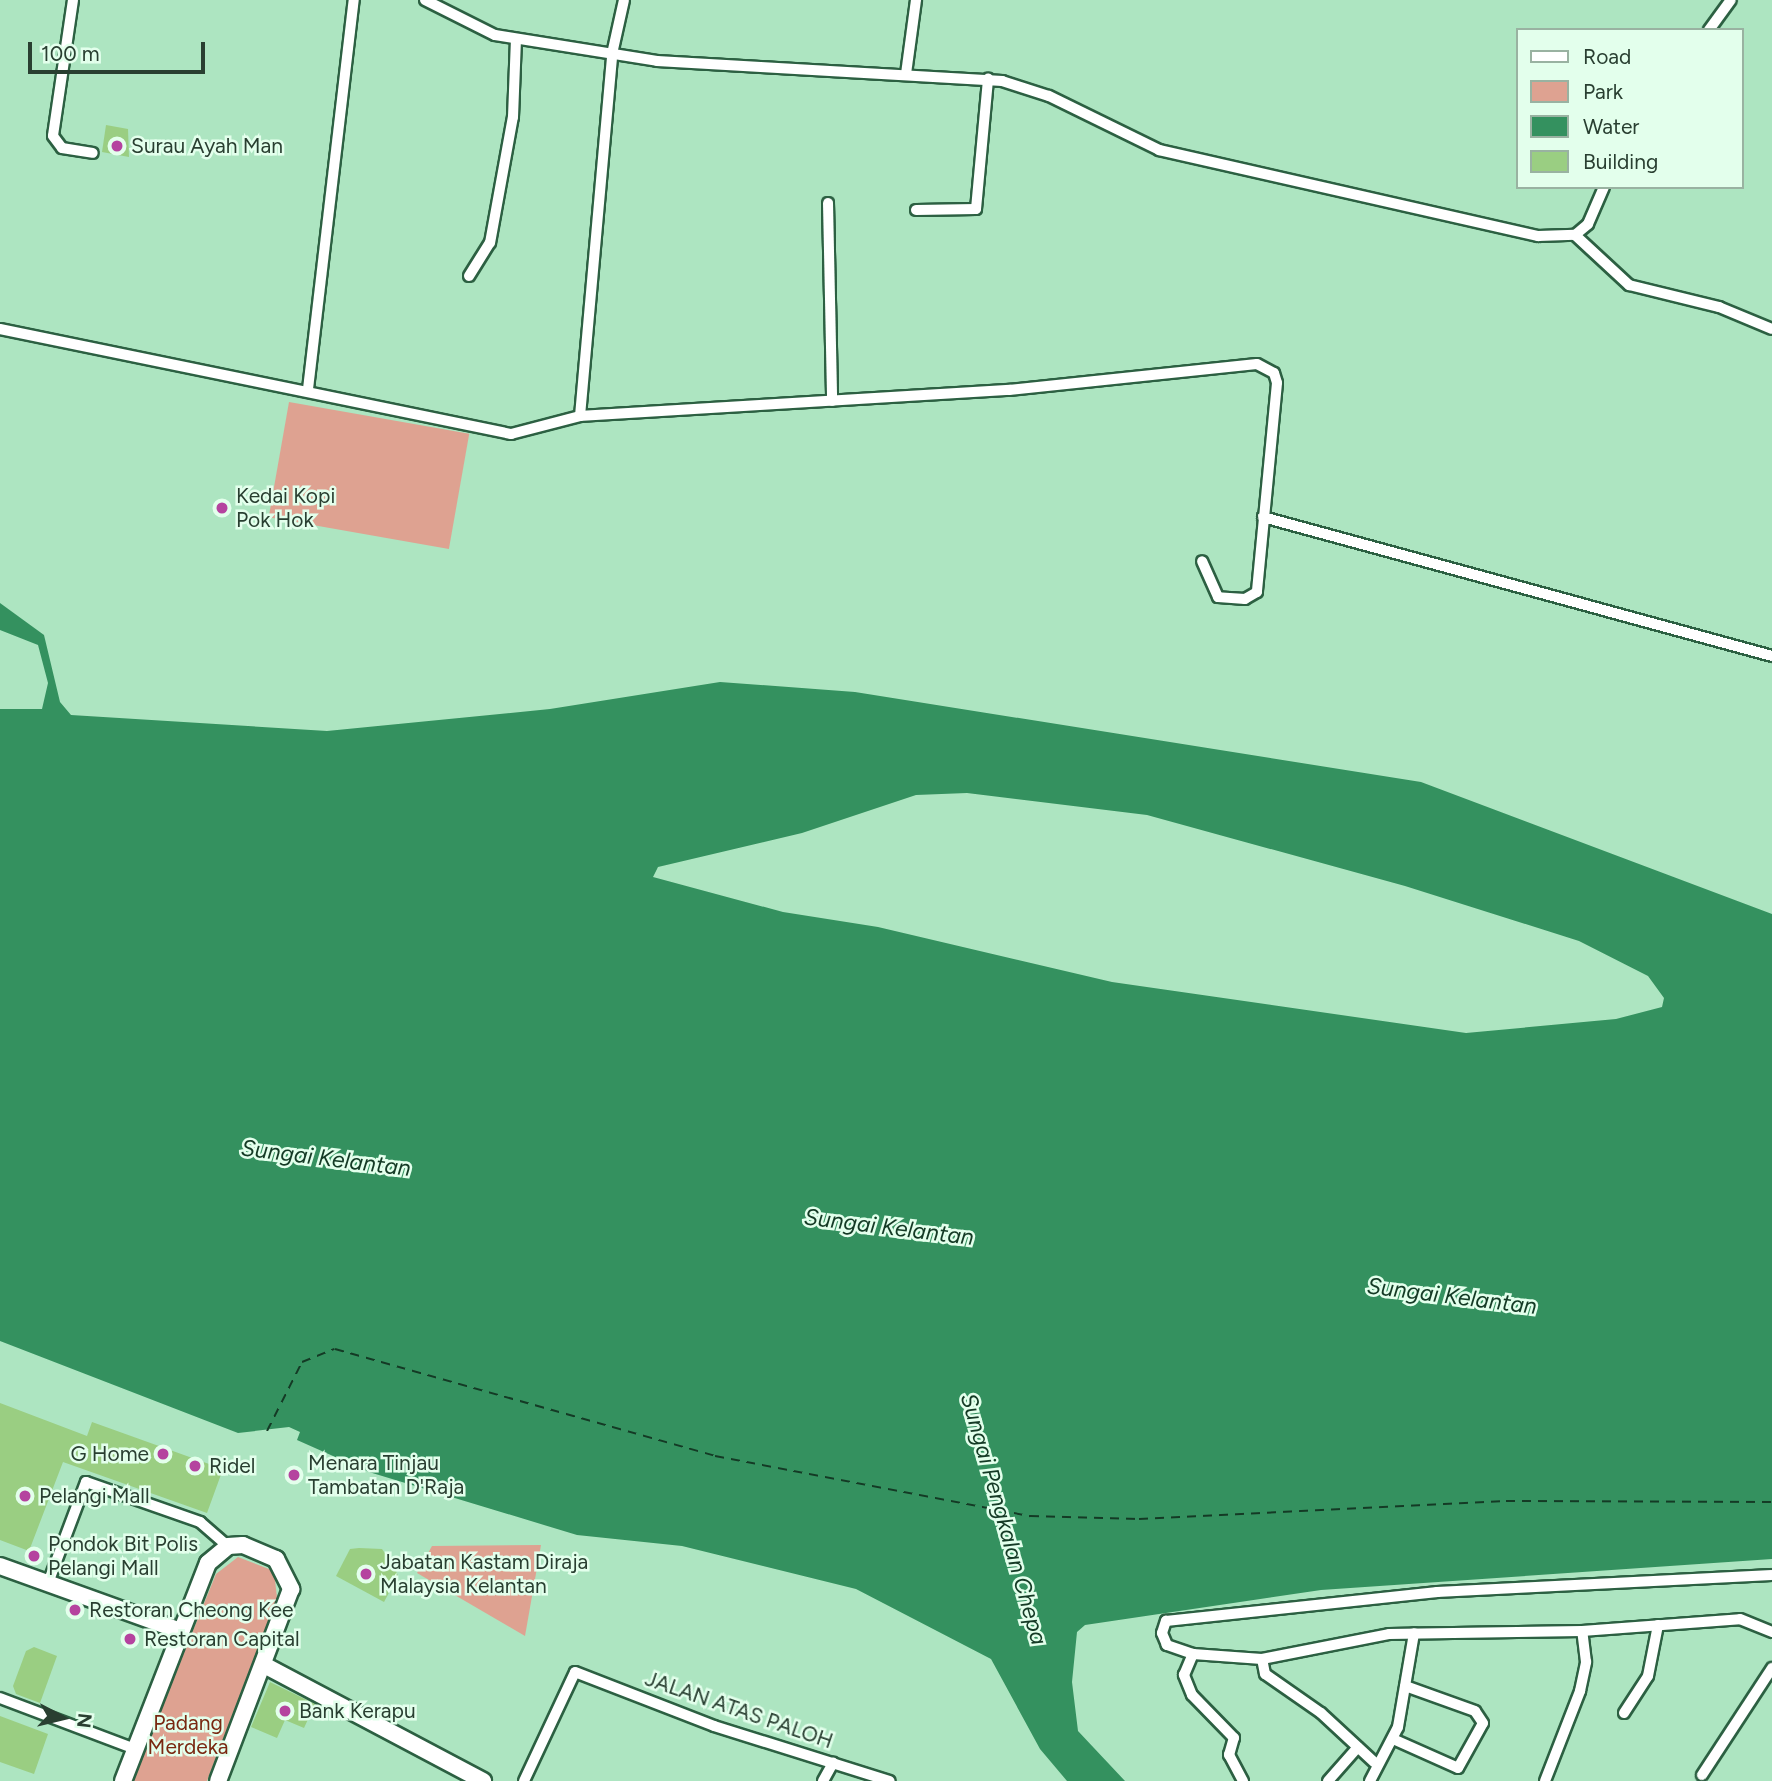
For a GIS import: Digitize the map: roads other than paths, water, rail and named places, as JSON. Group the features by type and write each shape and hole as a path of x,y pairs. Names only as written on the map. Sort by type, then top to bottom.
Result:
{"main road":[{"path":"123,1781 208,1563 228,1546 266,1551 289,1577 289,1601 218,1781"},
{"path":"0,1566 181,1631"},
{"path":"264,1665 483,1781"}],"street":[{"path":"73,0 53,136 62,148 93,153"},
{"path":"308,389 354,0"},
{"path":"425,0 516,39 612,54 725,69 988,79 1049,96 1159,150 1538,236 1575,235 1588,225 1604,189"},
{"path":"580,416 612,54 624,0"},
{"path":"906,74 916,0"},
{"path":"1710,28 1731,0"},
{"path":"469,276 490,243 513,117 516,39"},
{"path":"916,210 975,209 988,79"},
{"path":"828,203 832,401"},
{"path":"1575,235 1629,285 1719,307 1772,329"},
{"path":"0,330 308,389 332,401 512,434 580,416 1009,390 1257,364 1274,373 1276,383 1255,596 1214,595 1202,561"},
{"path":"1263,517 1772,656"},
{"path":"48,1583 86,1482 201,1522 228,1546"},
{"path":"1772,1575 1437,1592 1166,1620 1162,1633 1167,1645 1193,1654 1262,1659 1283,1651 1414,1633 1582,1631 1744,1619 1772,1632"},
{"path":"1624,1713 1648,1676 1657,1625"},
{"path":"1545,1781 1580,1691 1586,1662 1582,1631"},
{"path":"1375,1775 1393,1740 1414,1633"},
{"path":"1193,1654 1184,1682 1234,1738 1229,1755 1243,1781"},
{"path":"1262,1659 1265,1674 1358,1747 1375,1775"},
{"path":"1702,1775 1772,1668"},
{"name":"JALAN ATAS PALOH","path":"524,1781 575,1672 714,1726 890,1781"},
{"path":"1393,1740 1458,1768 1483,1723 1475,1711 1405,1686"},
{"path":"0,1698 135,1749"},
{"path":"1328,1781 1358,1747"},
{"path":"823,1781 833,1763"}],"water":[{"path":"0,603 44,635 60,702 71,715 327,731 550,709 720,682 855,692 1421,782 1772,914 1772,1559 1321,1590 1085,1625 1077,1632 1072,1682 1078,1731 1125,1781 1067,1781 1040,1749 991,1659 856,1589 682,1546 577,1535 369,1472 297,1440 300,1432 289,1427 238,1433 0,1341 0,709 42,709 48,683 38,645 0,630","holes":["967,793 1147,815 1405,886 1579,941 1648,976 1664,998 1662,1007 1616,1019 1466,1033 1112,982 878,927 783,912 653,877 658,867 802,833 916,795"]}],"place":[{"name":"Surau Ayah Man","path":"117,146"},
{"name":"Kedai Kopi Pok Hok","path":"222,508"},
{"name":"G Home","path":"163,1454"},
{"name":"Ridel","path":"195,1466"},
{"name":"Menara Tinjau Tambatan D'Raja","path":"294,1475"},
{"name":"Pelangi Mall","path":"25,1496"},
{"name":"Pondok Bit Polis Pelangi Mall","path":"34,1556"},
{"name":"Jabatan Kastam Diraja Malaysia Kelantan","path":"366,1574"},
{"name":"Restoran Cheong Kee","path":"75,1610"},
{"name":"Restoran Capital","path":"130,1639"},
{"name":"Bank Kerapu","path":"285,1711"}],"water label":[{"name":"Sungai Kelantan","path":"326,1158"},
{"name":"Sungai Kelantan","path":"889,1227"},
{"name":"Sungai Kelantan","path":"1452,1296"},
{"name":"Sungai Pengkalan Chepa","path":"1004,1519"}],"park label":[{"name":"Padang Merdeka","path":"188,1735"}]}
